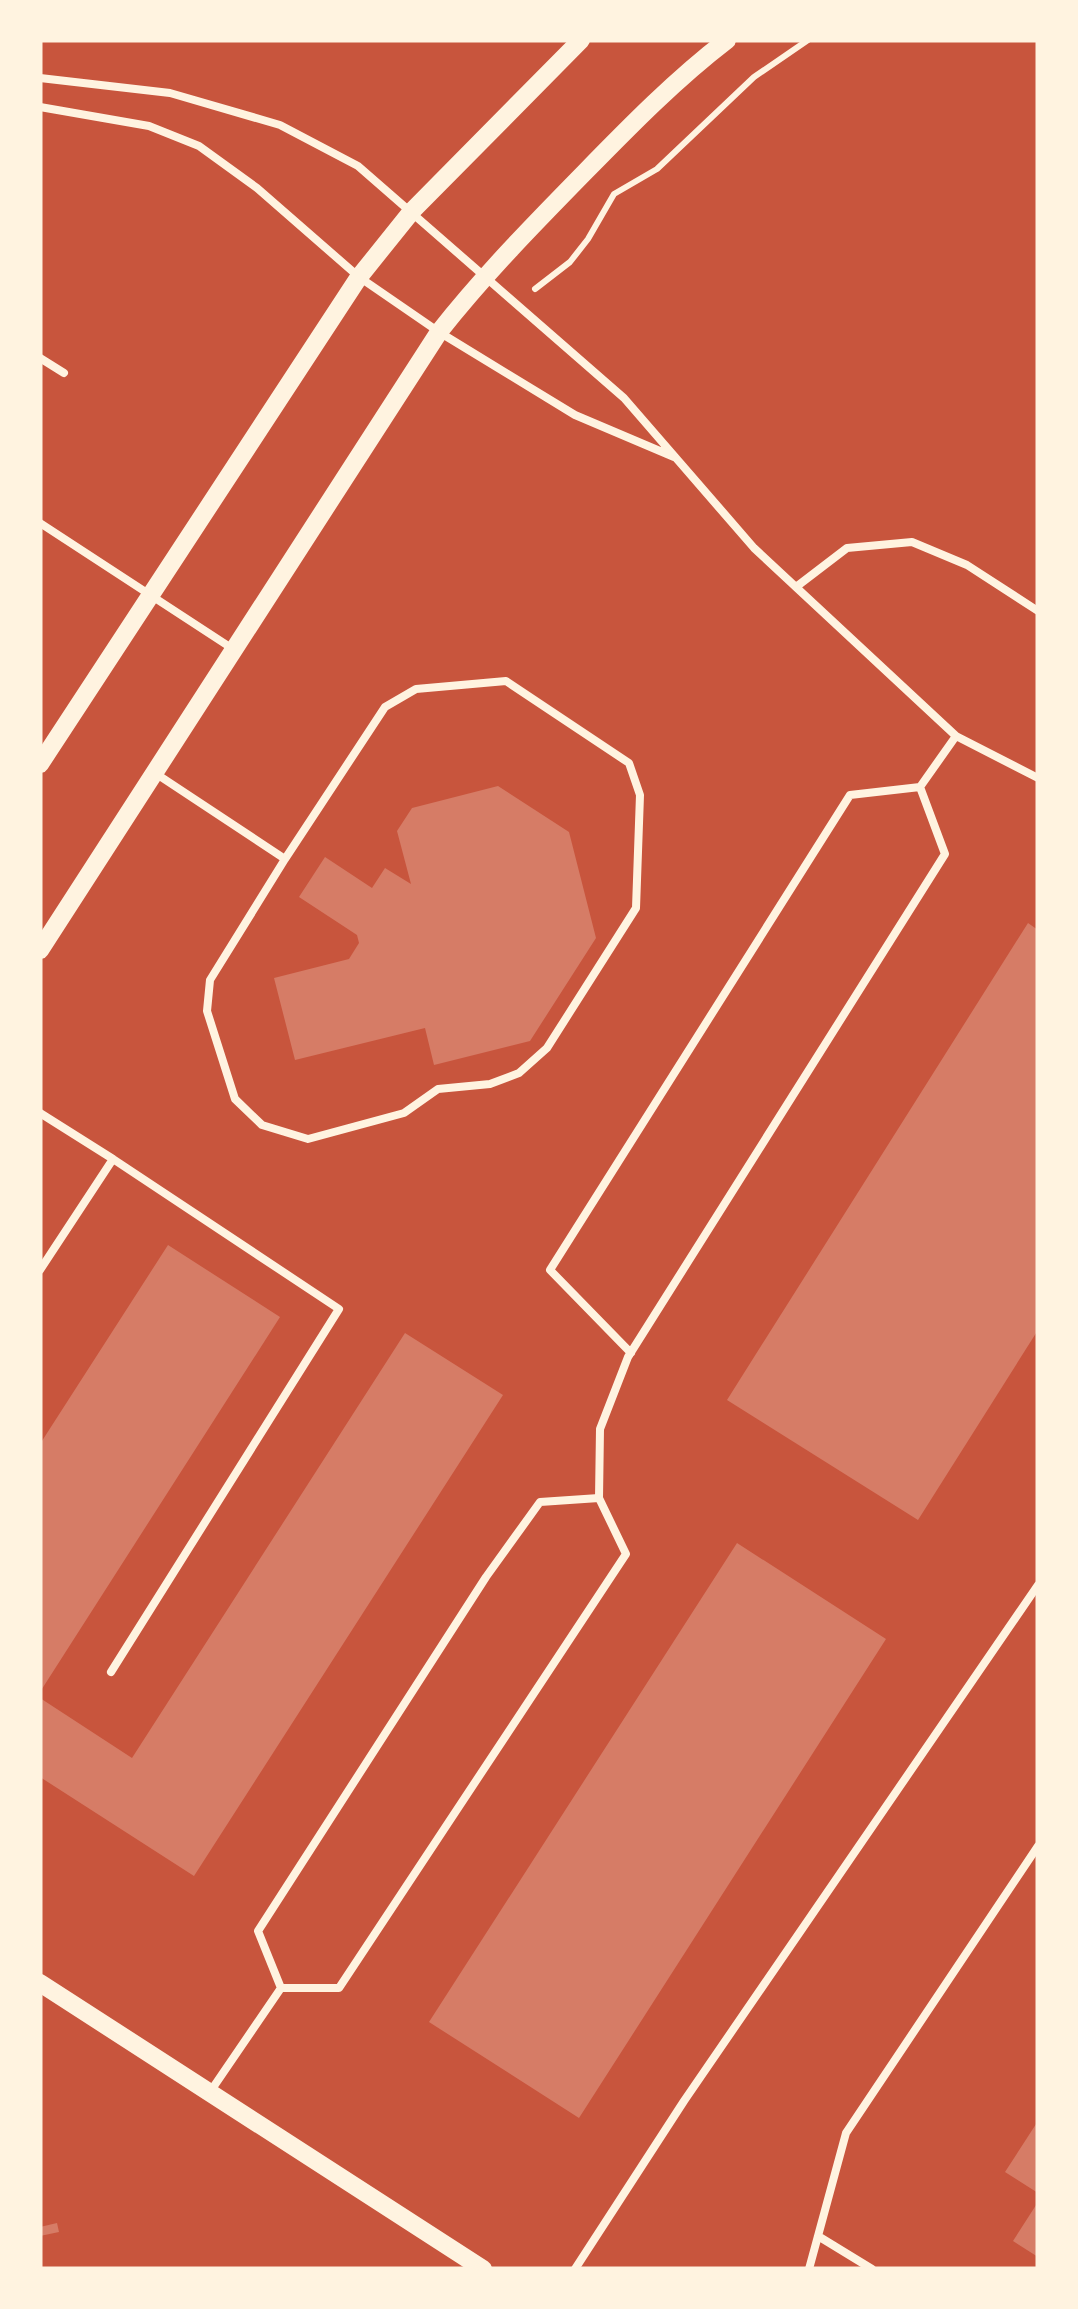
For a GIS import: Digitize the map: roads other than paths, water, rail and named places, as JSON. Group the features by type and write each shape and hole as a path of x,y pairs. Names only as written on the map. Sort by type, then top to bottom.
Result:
{"street":[{"path":"40,764 359,277 412,211 581,40"},
{"path":"40,950 439,332 484,276 608,149 727,40"},
{"path":"40,1983 483,2269"}],"lane":[{"path":"40,78 170,93 280,125 358,166 624,398 754,548 956,736 1038,778"},
{"path":"40,107 149,126 200,146 257,188 359,277 439,332 575,415 676,458"},
{"path":"40,358 64,373"},
{"path":"40,523 235,650"},
{"path":"796,587 847,548 912,542 967,565 1038,611"},
{"path":"506,682 629,763 640,795 636,908 547,1048 519,1073 490,1084 438,1089 404,1113 308,1139 262,1125 235,1099 207,1010 210,980 284,858 385,707 416,689 506,682"},
{"path":"631,1353 550,1270 850,795 920,788 956,736"},
{"path":"154,773 284,858"},
{"path":"281,1988 340,1988 626,1554 599,1498 600,1429 631,1353 945,854 920,788"},
{"path":"40,1112 338,1309 111,1672"},
{"path":"40,1270 114,1159"},
{"path":"281,1988 258,1931 486,1578 540,1502 599,1498"},
{"path":"575,2269 684,2100 1038,1586"},
{"path":"809,2269 846,2133 1038,1846"},
{"path":"210,2093 281,1988"},
{"path":"818,2236 872,2269"}]}
